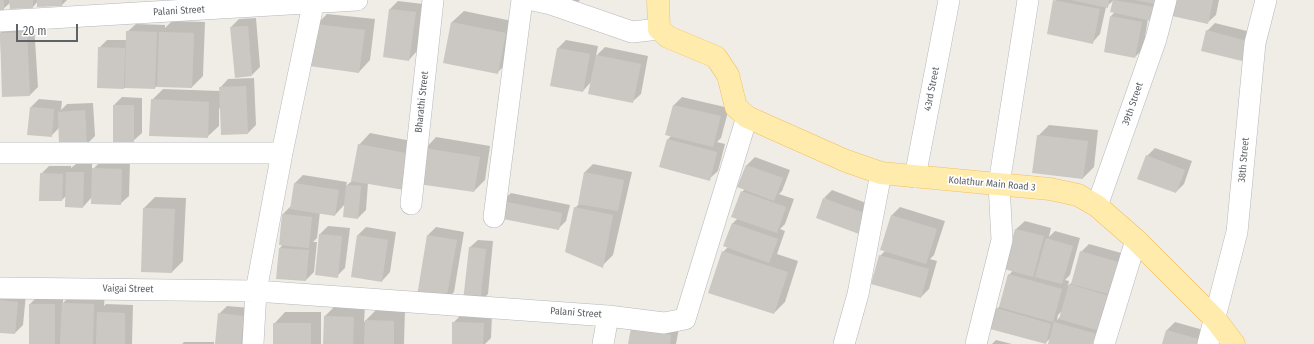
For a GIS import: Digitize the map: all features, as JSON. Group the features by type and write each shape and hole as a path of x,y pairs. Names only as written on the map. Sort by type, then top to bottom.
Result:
{"main road":[{"path":"658,0 659,29 668,37 716,57 728,75 736,107 746,117"},
{"name":"Kolathur Main Road 3","path":"746,117 846,161 881,173 1050,189 1078,195 1097,206 1136,240 1215,319 1234,344"}],"street":[{"name":"Palani Street","path":"0,21 357,0"},
{"name":"Bharathi Street","path":"411,204 433,0"},
{"path":"494,217 522,0"},
{"path":"533,0 551,4 632,32 659,29"},
{"name":"43rd Street","path":"915,177 949,0"},
{"path":"976,344 1002,240 999,184 1028,0"},
{"name":"39th Street","path":"1097,206 1156,38 1166,0"},
{"name":"38th Street","path":"1208,344 1237,232 1255,43 1266,0"},
{"path":"253,344 256,291 282,153 314,2"},
{"name":"Palani Street","path":"256,291 608,316 664,323 685,319 746,117"},
{"path":"0,153 282,153"},
{"path":"844,344 858,294 881,173"},
{"path":"1104,344 1136,240"},
{"name":"Vaigai Street","path":"0,288 256,291"},
{"path":"603,344 608,316"}],"building":[{"path":"0,0 4,0 4,10 0,10"},
{"path":"9,0 33,0 33,8 10,9"},
{"path":"37,0 62,0 62,6 37,7"},
{"path":"1053,0 1100,9 1093,44 1047,34"},
{"path":"1071,0 1109,0 1108,8"},
{"path":"1113,0 1155,7 1152,21 1110,12"},
{"path":"1135,0 1156,0 1155,4"},
{"path":"1176,0 1213,0 1208,24 1172,16"},
{"path":"389,9 416,12 409,61 383,57"},
{"path":"1110,16 1142,22 1135,58 1104,52"},
{"path":"451,22 506,33 498,74 443,63"},
{"path":"315,24 365,30 359,73 309,66"},
{"path":"248,26 252,76 235,78 230,27"},
{"path":"1206,30 1247,41 1242,61 1201,51"},
{"path":"126,31 157,32 155,89 125,88"},
{"path":"27,32 30,96 2,97 0,33"},
{"path":"159,32 194,33 192,88 157,87"},
{"path":"98,47 125,48 124,89 97,88"},
{"path":"557,48 590,54 583,92 550,86"},
{"path":"596,55 641,64 633,103 588,94"},
{"path":"246,86 248,134 221,135 219,87"},
{"path":"151,99 209,102 208,138 149,136"},
{"path":"113,105 134,105 134,142 113,142"},
{"path":"673,105 721,116 713,147 665,135"},
{"path":"30,107 54,109 52,137 27,135"},
{"path":"85,110 87,145 59,146 58,112"},
{"path":"1037,135 1088,141 1083,179 1032,173"},
{"path":"667,139 717,152 710,181 659,167"},
{"path":"358,144 411,154 404,190 351,181"},
{"path":"424,148 480,157 474,192 418,184"},
{"path":"1146,155 1185,170 1176,193 1137,179"},
{"path":"746,165 783,178 774,201 737,187"},
{"path":"92,168 122,169 121,205 91,204"},
{"path":"66,172 84,172 83,208 65,207"},
{"path":"584,172 624,180 618,211 578,204"},
{"path":"40,173 63,174 62,201 39,201"},
{"path":"294,183 339,190 335,216 290,209"},
{"path":"346,185 361,186 358,219 343,217"},
{"path":"741,191 786,207 777,233 731,217"},
{"path":"823,198 867,214 859,234 816,218"},
{"path":"502,201 562,213 559,230 498,218"},
{"path":"574,207 613,215 603,268 565,252"},
{"path":"143,208 175,209 172,273 141,272"},
{"path":"282,214 312,217 309,248 279,245"},
{"path":"891,215 937,229 926,264 880,250"},
{"path":"732,223 778,239 769,263 723,246"},
{"path":"1015,229 1044,236 1033,277 1004,269"},
{"path":"319,234 342,236 338,278 315,275"},
{"path":"357,235 388,240 382,282 351,277"},
{"path":"427,235 457,240 446,301 417,296"},
{"path":"1046,238 1073,246 1062,284 1035,277"},
{"path":"469,247 486,249 480,303 463,301"},
{"path":"279,248 309,250 306,281 276,279"},
{"path":"722,251 788,272 774,314 708,293"},
{"path":"1080,251 1125,264 1116,296 1071,284"},
{"path":"879,255 929,269 921,298 871,284"},
{"path":"1008,274 1062,289 1053,322 999,307"},
{"path":"1069,284 1116,298 1107,333 1059,319"},
{"path":"0,300 18,302 15,334 0,333"},
{"path":"62,303 94,304 93,344 60,344"},
{"path":"29,304 55,304 55,344 29,344"},
{"path":"996,308 1051,324 1046,344 990,329"},
{"path":"97,312 125,313 125,344 96,344"},
{"path":"218,313 244,316 241,344 215,344"},
{"path":"324,316 354,317 353,344 323,344"},
{"path":"365,320 394,321 394,344 364,344"},
{"path":"452,322 484,323 483,344 452,344"},
{"path":"1054,322 1104,336 1102,344 1048,344"},
{"path":"273,323 311,323 311,344 273,344"},
{"path":"631,328 671,335 670,344 628,344"},
{"path":"1166,330 1199,339 1198,344 1162,344"}]}
